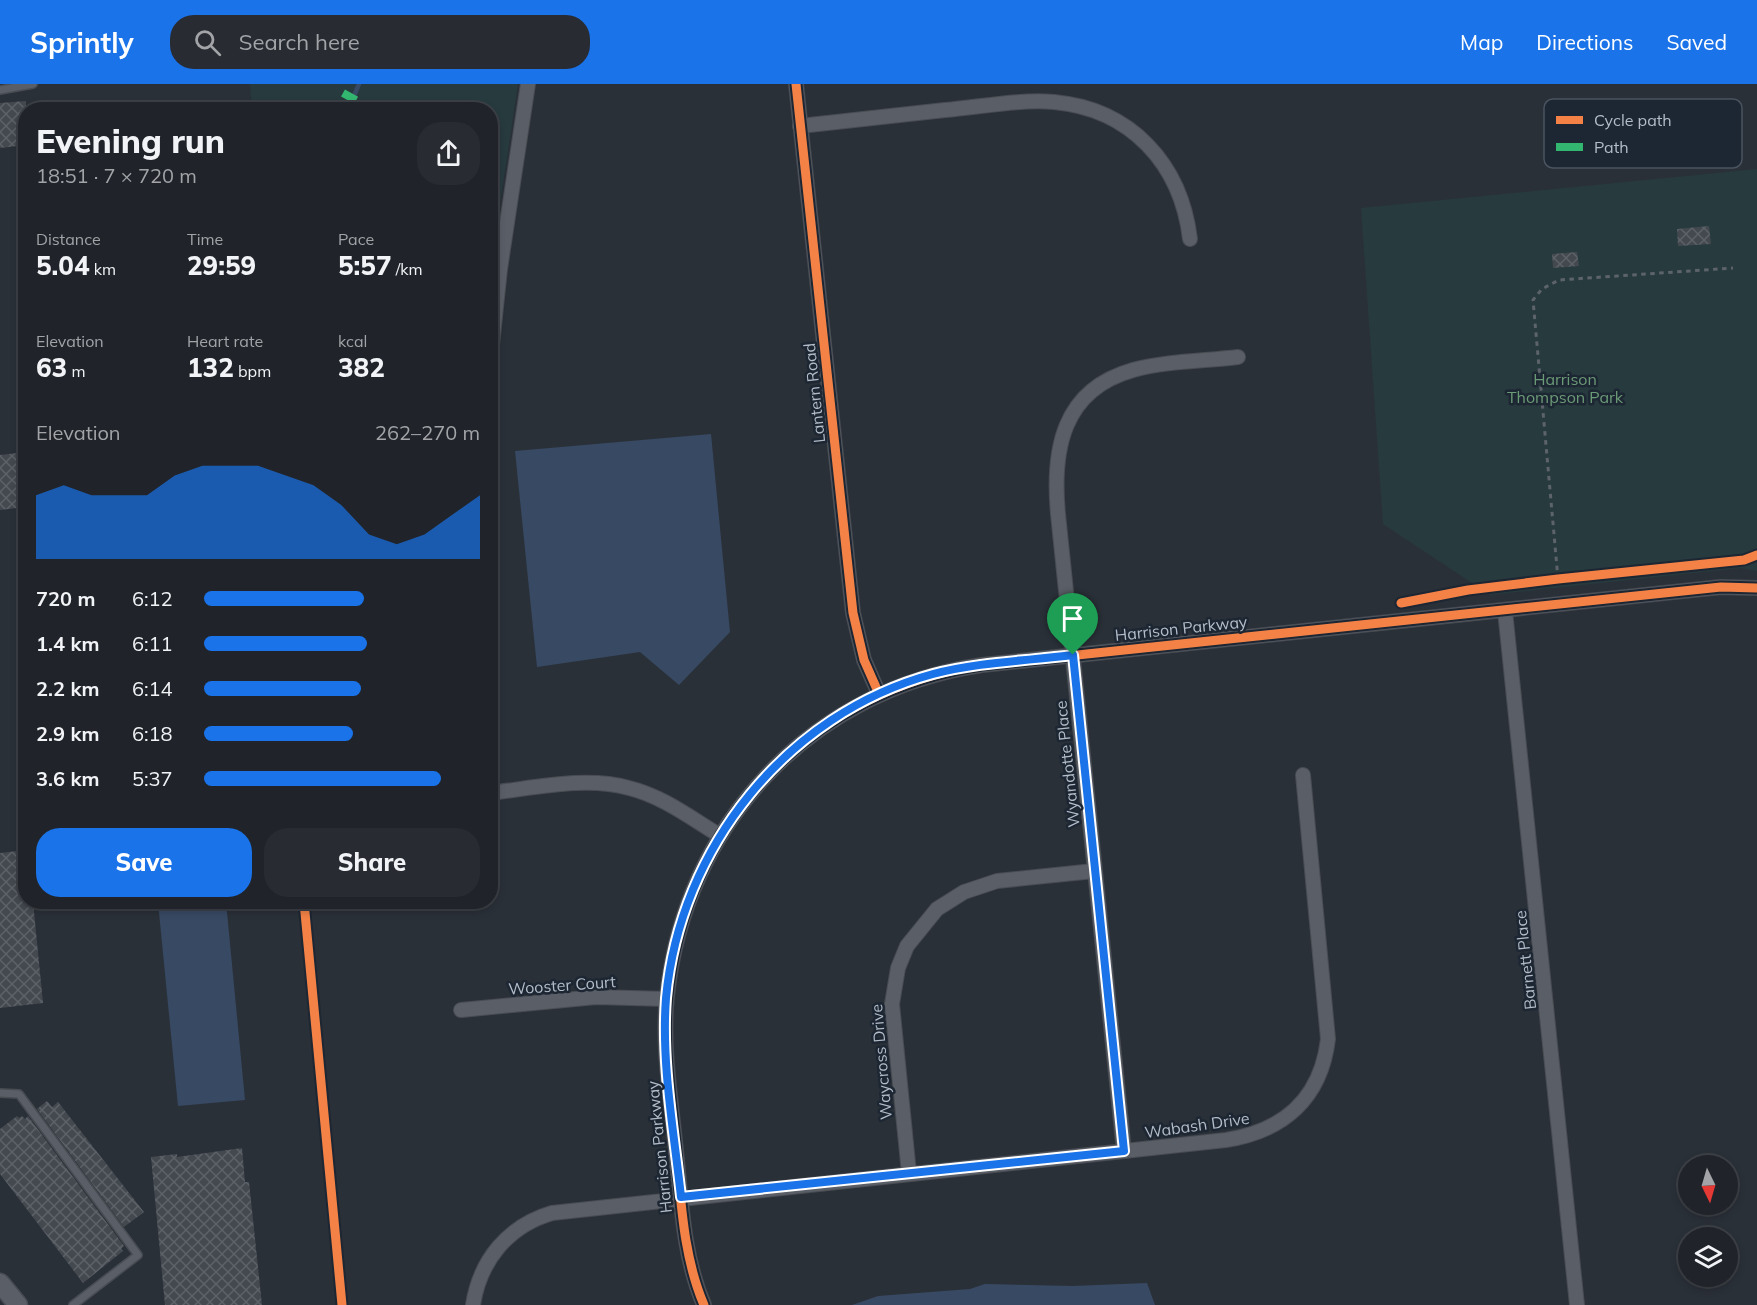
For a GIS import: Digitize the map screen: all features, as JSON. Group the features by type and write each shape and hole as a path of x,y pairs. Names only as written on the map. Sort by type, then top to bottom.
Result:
{"street":[{"path":"498,288 528,84"},
{"name":"Lantern Road","path":"796,84 853,613 864,660 879,694"},
{"path":"800,126 1033,101 1074,105 1125,125 1163,162 1182,199 1190,239"},
{"name":"Wyandotte Place","path":"1124,1151 1054,474 1059,443 1068,421 1092,392 1119,375 1160,366 1238,357"},
{"name":"Harrison Parkway","path":"704,1305 692,1270 681,1197 668,1068 666,999 682,921 703,865 719,835 753,789 778,764 842,715 879,694 915,680 959,668 1727,587 1757,588"},
{"name":"Barnett Place","path":"1505,611 1577,1305"},
{"name":"Wabash Drive","path":"474,1305 480,1275 495,1251 518,1228 529,1221 568,1209 1226,1140 1261,1132 1291,1113 1315,1084 1326,1053 1328,1030 1303,775"},
{"path":"498,792 585,783 617,785 649,795 719,835"},
{"name":"Waycross Drive","path":"909,1173 892,1004 898,968 907,946 933,914 964,892 997,881 1094,871"},
{"name":"Wooster Court","path":"461,1010 596,998 666,999"},
{"path":"0,1283 18,1305"}],"lane":[{"path":"0,90 33,84"},
{"path":"0,1093 19,1094 138,1255 73,1305"}],"path":[{"path":"1568,578 1553,580 1533,300 1542,290 1559,280 1733,268"}],"green space":[{"path":"250,84 518,84 498,217 498,102 251,102"},
{"name":"Harrison Thompson Park","path":"1757,169 1757,571 1740,568 1490,595 1383,524 1361,208"}],"water":[{"path":"711,434 730,632 679,685 640,652 537,667 515,451"},
{"path":"159,909 227,909 245,1100 178,1106"},
{"path":"1147,1283 1155,1305 852,1305 878,1296 970,1289 985,1284 1073,1286"}],"building":[{"path":"26,101 18,102 18,146 0,148 0,103"},
{"path":"1709,226 1711,244 1678,246 1677,229"},
{"path":"1577,252 1579,266 1553,268 1552,254"},
{"path":"18,453 18,508 0,510 0,455"},
{"path":"18,851 18,909 34,909 43,1003 0,1008 0,853"},
{"path":"47,1101 52,1107 58,1102 144,1212 124,1227 37,1109"},
{"path":"17,1116 25,1119 28,1116 124,1246 121,1249 123,1251 83,1283 0,1174 0,1129"},
{"path":"242,1148 245,1182 249,1182 262,1305 165,1305 151,1157 177,1154 177,1157"}],"waterway":[{"path":"351,102 359,84"}],"marked path":[{"path":"343,93 359,102"}],"cycle path":[{"path":"796,84 853,613 864,660 879,694"},
{"path":"1401,603 1468,590 1744,560 1757,555"},
{"path":"704,1305 691,1265 684,1224 667,1068 665,1032 667,996 679,933 700,875 729,822 767,775 811,735 863,703 920,679 982,665 1721,587 1757,588"},
{"path":"305,909 342,1305"}],"route":[{"path":"1073,655 1124,1151 681,1197 665,1020 668,983 679,929 687,905 703,865 733,814 766,775 805,741 842,715 879,694 899,685 959,668 1073,655"}]}
